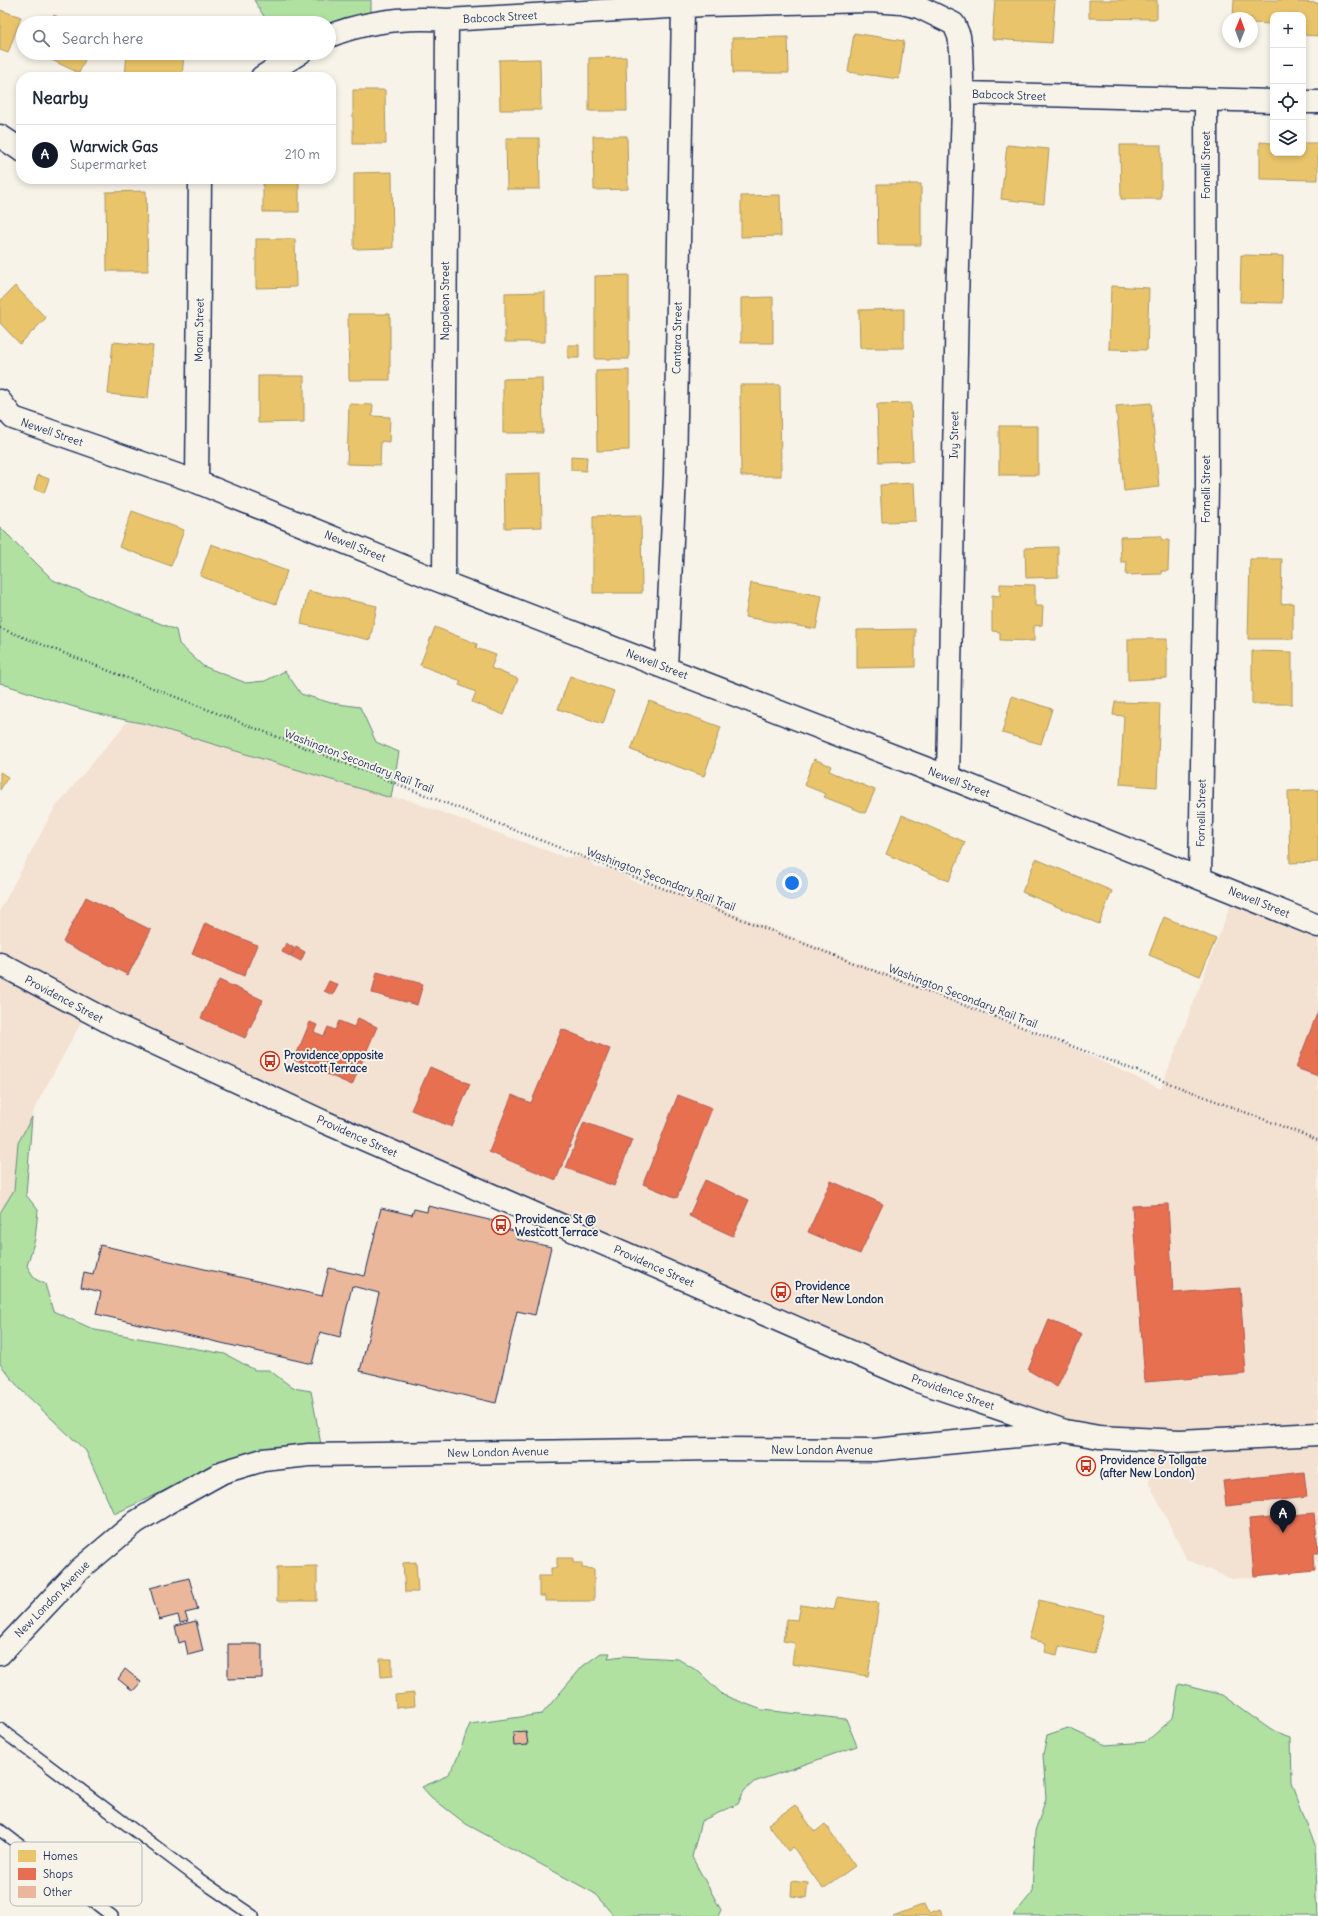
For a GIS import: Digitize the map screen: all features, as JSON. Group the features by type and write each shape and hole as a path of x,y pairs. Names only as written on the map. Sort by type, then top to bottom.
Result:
{"street":[{"name":"Babcock Street","path":"447,20 683,8 703,5 869,1 902,3 919,7 954,24 959,36 961,50 963,93 1270,101"},
{"name":"Cantara Street","path":"666,668 675,476 683,8"},
{"path":"336,33 346,29 384,21 427,18 447,20"},
{"name":"Napoleon Street","path":"444,582 447,20"},
{"path":"270,72 289,60"},
{"name":"Ivy Street","path":"948,778 957,299 963,93"},
{"name":"Fornelli Street","path":"1200,877 1207,486 1206,100"},
{"path":"1306,102 1318,102"},
{"path":"0,136 16,147"},
{"name":"Moran Street","path":"197,482 200,184"},
{"name":"Newell Street","path":"0,400 13,418 197,482 444,582 1200,877 1318,926"},
{"name":"Providence Street","path":"0,964 113,1024 322,1121 918,1381 1065,1431 1099,1437 1180,1441 1318,1434"},
{"name":"New London Avenue","path":"0,1654 79,1570 136,1522 223,1472 263,1460 324,1455 718,1449 874,1450 1065,1431"}],"lane":[{"path":"0,1729 199,1879 253,1916"},
{"path":"0,1830 16,1842"},
{"path":"99,1906 112,1916"}],"path":[{"name":"Washington Secondary Rail Trail","path":"0,628 838,957 1318,1140"}],"shaded area":[{"path":"128,721 147,724 391,798 405,799 564,857 584,857 597,868 618,870 632,881 682,893 1075,1049 1161,1089 1235,893 1318,923 1318,1561 1294,1566 1286,1574 1232,1579 1187,1560 1152,1489 1154,1487 1150,1486 1148,1434 1102,1433 911,1377 88,1010 35,1107 32,1117 18,1143 14,1190 0,1213 0,910 54,809"}],"green space":[{"path":"254,0 371,0 371,19 336,30 336,16 264,16"},
{"path":"0,527 53,580 176,630 179,644 203,666 246,683 265,681 285,671 301,694 331,703 360,707 376,742 399,752 391,798 147,724 91,712 0,683"},
{"path":"32,1117 26,1195 38,1210 35,1239 27,1266 35,1279 45,1284 53,1311 95,1330 225,1354 255,1370 269,1370 293,1388 311,1391 322,1450 190,1479 114,1514 86,1451 20,1389 0,1364 0,1213 14,1190 18,1143"},
{"path":"601,1653 610,1653 608,1658 623,1656 678,1659 699,1672 723,1695 762,1710 846,1719 857,1746 754,1782 744,1791 738,1804 701,1821 692,1857 721,1910 718,1916 614,1916 594,1893 466,1824 431,1797 422,1787 446,1776 452,1769 470,1724 542,1714 583,1666"},
{"path":"1179,1684 1222,1695 1271,1730 1291,1737 1292,1783 1315,1846 1318,1916 1013,1916 1032,1893 1035,1832 1046,1798 1043,1755 1047,1735 1068,1728 1106,1745 1146,1742 1173,1718"}],"building: Homes":[{"path":"995,0 1055,0 1052,43 992,39"},
{"path":"1089,0 1157,0 1157,19 1089,18"},
{"path":"1234,0 1298,0 1298,2 1318,3 1318,36 1306,35 1306,12 1270,12 1270,24 1258,23 1258,12 1233,12"},
{"path":"0,10 18,16 16,16 16,31 8,53 0,50"},
{"path":"854,33 904,41 899,79 848,72"},
{"path":"788,37 789,73 733,73 732,38"},
{"path":"626,57 627,111 589,111 589,58"},
{"path":"540,59 541,110 500,110 499,60"},
{"path":"52,60 85,60 79,72"},
{"path":"126,60 183,60 182,72 125,72"},
{"path":"353,90 385,90 386,144 353,144"},
{"path":"593,136 627,136 628,189 594,190"},
{"path":"506,138 539,138 540,189 507,189"},
{"path":"1260,142 1270,143 1270,156 1306,156 1306,143 1318,143 1318,180 1260,179"},
{"path":"1007,145 1049,149 1044,204 1001,199"},
{"path":"1120,145 1161,145 1161,199 1121,199"},
{"path":"392,172 393,248 354,249 354,173"},
{"path":"263,184 299,184 299,212 263,212"},
{"path":"877,184 921,184 921,245 878,245"},
{"path":"146,191 148,271 107,271 106,192"},
{"path":"780,195 781,236 741,237 741,196"},
{"path":"256,239 295,239 296,287 256,288"},
{"path":"1241,255 1283,256 1282,303 1240,302"},
{"path":"629,275 629,359 595,359 595,276"},
{"path":"15,286 46,318 20,344 0,323 0,301"},
{"path":"1111,286 1149,288 1147,350 1109,349"},
{"path":"545,292 545,342 505,342 505,293"},
{"path":"773,297 773,343 741,343 741,298"},
{"path":"904,309 904,348 860,348 859,310"},
{"path":"348,314 390,314 390,380 349,380"},
{"path":"113,342 153,346 148,398 108,394"},
{"path":"568,345 579,345 579,358 568,358"},
{"path":"629,370 629,450 597,451 596,371"},
{"path":"258,376 304,376 304,422 258,423"},
{"path":"542,378 543,433 503,433 503,379"},
{"path":"740,385 780,385 781,476 741,476"},
{"path":"911,403 913,461 879,462 877,404"},
{"path":"1151,403 1159,487 1124,491 1116,406"},
{"path":"349,404 373,405 372,416 390,417 389,442 381,441 380,465 347,464"},
{"path":"999,426 1038,426 1038,475 999,475"},
{"path":"571,456 587,457 586,471 571,470"},
{"path":"541,473 542,527 505,528 504,474"},
{"path":"38,475 49,479 44,493 34,489"},
{"path":"914,483 916,521 882,522 880,485"},
{"path":"132,511 184,530 171,566 119,547"},
{"path":"641,515 642,593 593,593 593,516"},
{"path":"1161,536 1162,540 1169,540 1168,571 1161,571 1162,574 1126,575 1127,562 1121,562 1120,537"},
{"path":"211,544 287,571 276,604 200,576"},
{"path":"1058,547 1058,577 1026,578 1025,548"},
{"path":"1250,559 1282,559 1281,604 1293,603 1293,639 1248,639"},
{"path":"751,583 822,596 816,629 745,617"},
{"path":"1000,584 1035,585 1035,606 1043,606 1042,625 1034,626 1034,641 1000,640 1000,632 992,631 992,595 1000,596"},
{"path":"308,591 377,606 370,640 301,624"},
{"path":"435,627 477,644 476,648 496,655 491,668 518,679 504,715 472,702 476,692 459,685 461,681 420,665"},
{"path":"915,629 915,667 857,668 857,630"},
{"path":"1128,639 1167,639 1167,678 1128,680"},
{"path":"1252,651 1292,652 1292,704 1252,704"},
{"path":"570,676 614,691 603,724 558,709"},
{"path":"1012,696 1052,709 1041,744 1002,733"},
{"path":"649,701 721,727 704,776 631,750"},
{"path":"1115,702 1160,703 1157,787 1120,784 1124,716 1113,715"},
{"path":"814,759 831,766 829,771 875,790 865,813 824,797 826,794 804,785"},
{"path":"0,772 8,777 0,790"},
{"path":"1318,790 1318,862 1290,863 1288,791"},
{"path":"902,815 965,842 949,881 886,854"},
{"path":"1036,859 1112,891 1099,924 1022,892"},
{"path":"1164,917 1216,939 1200,976 1149,955"},
{"path":"557,1558 573,1558 573,1563 582,1563 582,1568 594,1569 594,1601 545,1601 545,1596 539,1596 539,1576 551,1576 551,1568 557,1568"},
{"path":"416,1562 418,1592 405,1592 403,1563"},
{"path":"317,1566 317,1601 277,1601 277,1567"},
{"path":"837,1597 879,1603 868,1676 792,1664 795,1643 783,1641 787,1619 798,1620 801,1605 834,1610"},
{"path":"1039,1600 1104,1615 1094,1654 1059,1646 1057,1655 1044,1652 1046,1643 1029,1639"},
{"path":"380,1659 392,1659 392,1676 381,1677"},
{"path":"414,1693 415,1706 396,1708 395,1695"},
{"path":"795,1805 815,1832 825,1824 855,1866 823,1889 793,1847 788,1851 768,1824"},
{"path":"792,1881 808,1883 806,1898 791,1896"},
{"path":"925,1904 929,1913 940,1909 943,1916 893,1916"}],"building: Shops":[{"path":"86,897 151,930 128,975 63,942"},
{"path":"205,923 257,945 244,976 192,954"},
{"path":"286,943 294,948 290,956 282,952"},
{"path":"296,947 305,952 301,961 291,956"},
{"path":"377,972 423,984 417,1005 372,993"},
{"path":"219,980 263,1000 245,1038 201,1018"},
{"path":"329,981 338,985 333,995 324,991"},
{"path":"1318,1011 1318,1076 1296,1068"},
{"path":"358,1018 377,1027 352,1085 294,1060 310,1022 317,1025 314,1032 324,1036 328,1027 335,1030 339,1021 354,1027"},
{"path":"562,1029 610,1049 556,1180 489,1152 512,1095 531,1103"},
{"path":"430,1067 470,1084 452,1127 411,1110"},
{"path":"678,1095 712,1108 677,1198 643,1184"},
{"path":"584,1122 632,1140 614,1186 566,1168"},
{"path":"705,1180 749,1200 733,1236 689,1216"},
{"path":"831,1181 883,1204 860,1254 808,1232"},
{"path":"1168,1204 1173,1293 1240,1288 1246,1374 1145,1382 1132,1206"},
{"path":"1049,1320 1082,1334 1057,1387 1028,1370"},
{"path":"1304,1472 1307,1497 1226,1506 1223,1481"},
{"path":"1314,1513 1318,1547 1318,1553 1314,1553 1315,1570 1254,1576 1249,1519"}],"building: Other":[{"path":"428,1206 507,1224 506,1229 518,1232 516,1239 551,1247 535,1315 517,1311 496,1403 360,1371 379,1293 352,1286 340,1337 320,1332 312,1364 96,1314 101,1292 81,1287 84,1272 93,1274 100,1245 322,1296 329,1268 365,1276 381,1208 412,1215 414,1209 427,1212"},
{"path":"189,1578 198,1610 185,1613 188,1621 180,1623 178,1615 159,1620 150,1588"},
{"path":"196,1621 203,1651 188,1655 185,1641 179,1643 175,1626"},
{"path":"228,1644 262,1644 262,1678 228,1679"},
{"path":"125,1669 141,1682 133,1691 118,1679"},
{"path":"526,1731 528,1745 514,1746 513,1732"}],"place":[{"name":"Providence opposite Westcott Terrace","path":"270,1061"},
{"name":"Providence St @ Westcott Terrace","path":"501,1225"},
{"name":"Providence after New London","path":"781,1292"},
{"name":"Providence & Tollgate (after New London)","path":"1086,1466"},
{"name":"Warwick Gas","path":"1283,1533"}]}
